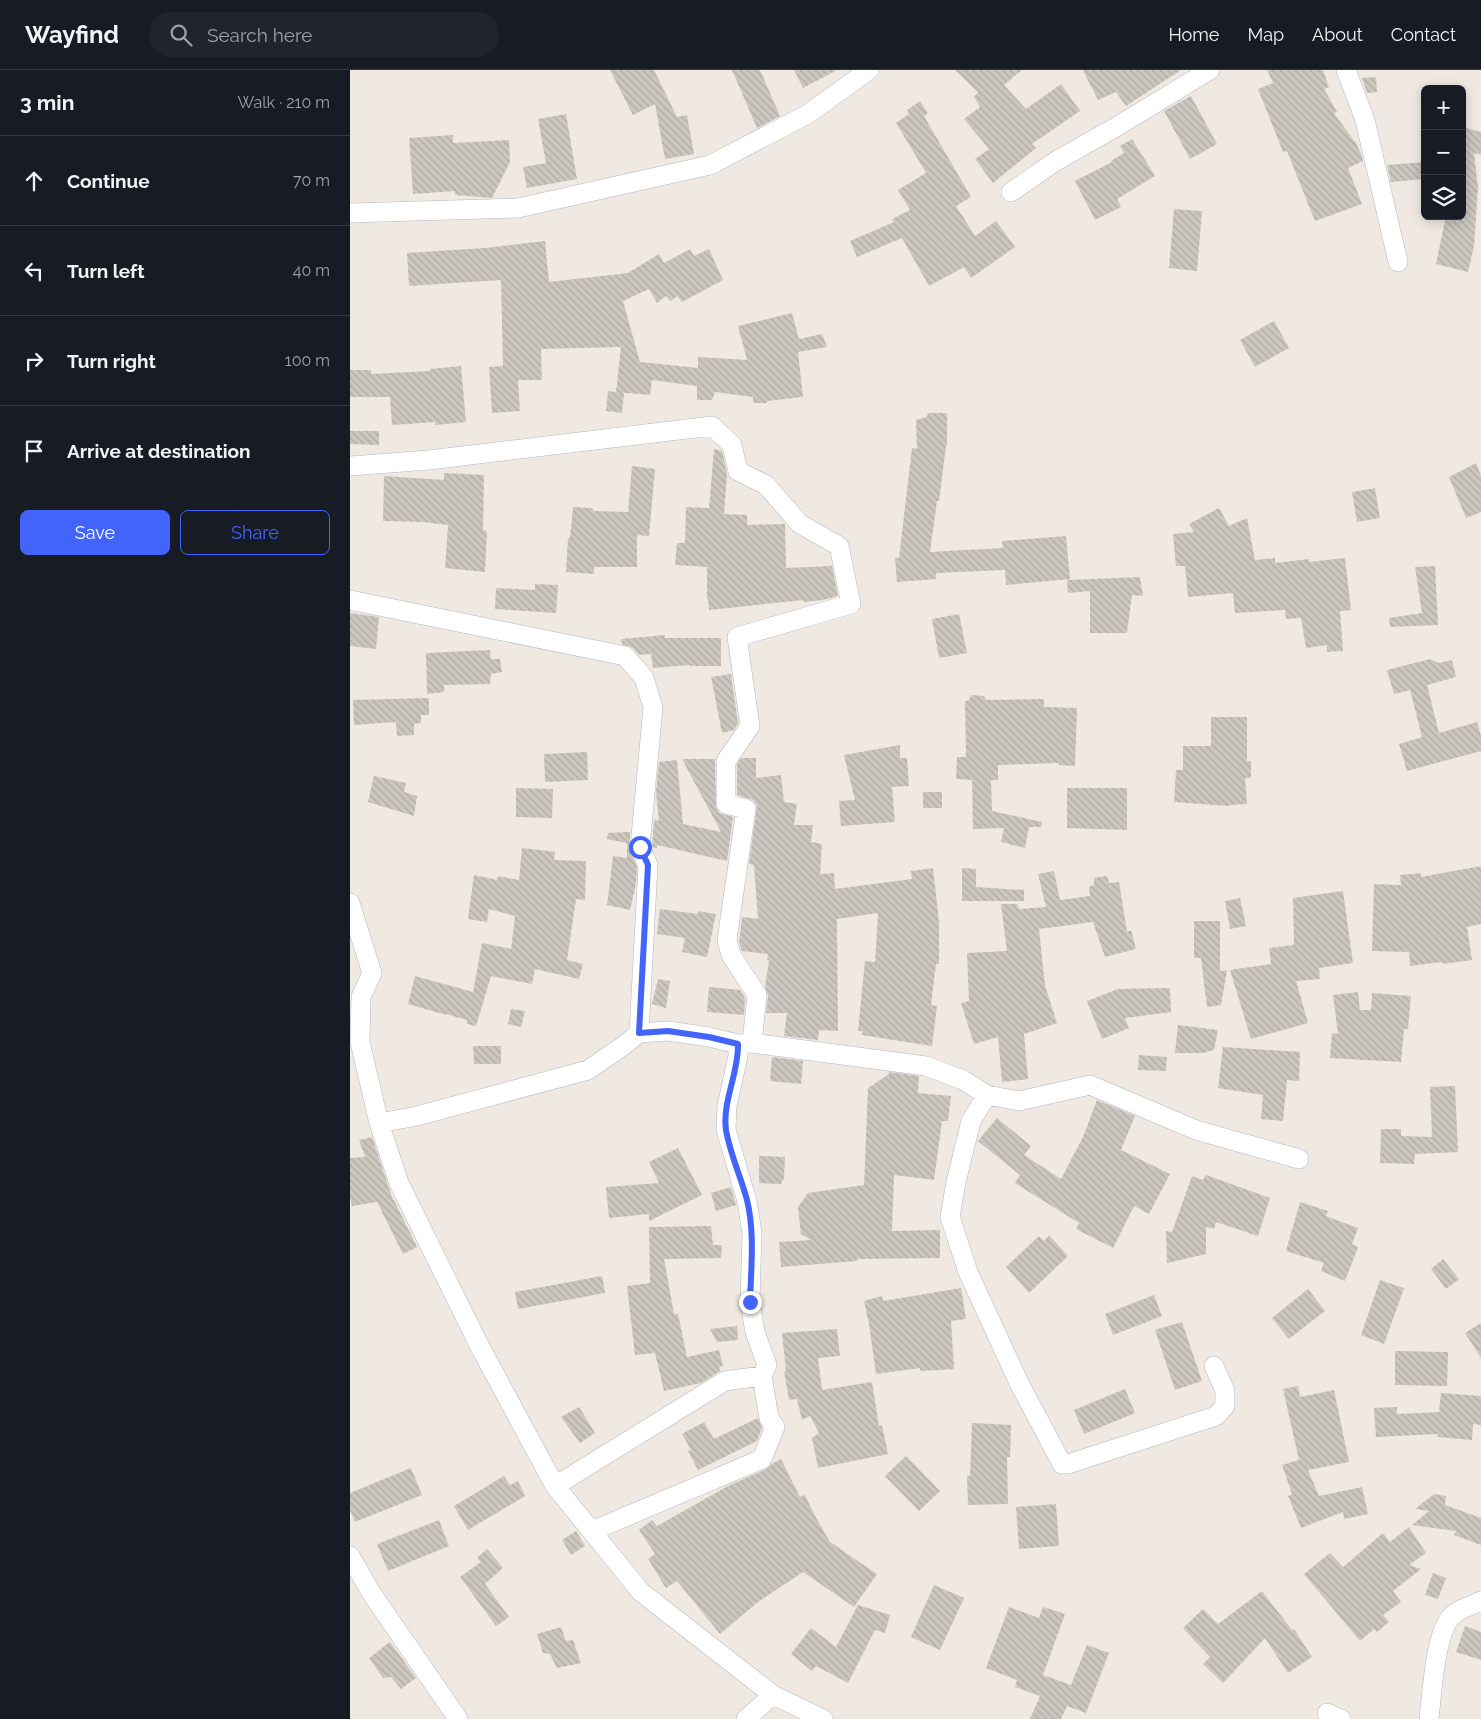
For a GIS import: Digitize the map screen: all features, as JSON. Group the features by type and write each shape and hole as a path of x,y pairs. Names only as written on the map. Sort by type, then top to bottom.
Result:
{"street":[{"path":"350,214 518,208 710,164 808,114 869,70"},
{"path":"1011,192 1056,160 1116,127 1210,70"},
{"path":"1346,70 1365,120 1398,262"},
{"path":"350,466 429,460 712,426 732,445 738,471 766,485 800,524 839,546 851,604 737,637 750,726 726,761 726,804 746,810 727,940 731,955 757,995 745,1043 738,1056 727,1106 726,1130 748,1201 752,1233 750,1302 755,1332 767,1365 762,1376 769,1418 775,1427 762,1459 592,1531"},
{"path":"350,600 625,656 644,678 653,707 640,847 648,865 639,1033"},
{"path":"350,903 372,973 361,997 355,1037 399,1183 480,1347 555,1486 641,1592 773,1695 823,1719"},
{"path":"380,1123 417,1116 588,1070 624,1046 639,1033 668,1031 745,1043 926,1066 963,1080 987,1095 1019,1101 1090,1085 1196,1130 1299,1159"},
{"path":"987,1095 971,1121 956,1182 950,1217 968,1272 1019,1383 1062,1464 1068,1464 1216,1416 1225,1406 1225,1391 1214,1366"},
{"path":"555,1486 725,1381 762,1376"},
{"path":"350,1556 372,1594 458,1719"},
{"path":"1429,1719 1438,1653 1445,1626 1451,1616 1481,1602"},
{"path":"746,1719 773,1695"}],"building":[{"path":"610,70 654,70 677,117 687,115 694,154 665,159 655,104 633,115"},
{"path":"732,70 760,70 780,116 757,128"},
{"path":"794,70 837,70 803,88"},
{"path":"955,70 1022,70 1004,85 1026,109 1061,84 1080,111 1032,144 1036,148 993,183 975,159 989,149 964,119 980,107 974,97 978,92"},
{"path":"1083,70 1181,70 1126,106 1116,92 1098,100"},
{"path":"1267,70 1323,70 1329,87 1324,89 1337,112 1334,113 1355,141 1361,154 1363,161 1348,168 1362,204 1315,221 1287,151 1283,152 1258,89 1273,83"},
{"path":"1376,77 1377,92 1367,93 1362,78"},
{"path":"1191,96 1217,144 1190,159 1164,111"},
{"path":"920,101 928,113 924,116 971,197 956,206 975,236 996,221 1015,247 971,278 964,267 929,286 902,238 857,257 850,241 894,222 892,219 910,210 898,190 926,173 896,123 909,114 907,110"},
{"path":"566,114 577,179 527,188 523,167 546,163 538,119"},
{"path":"1466,128 1481,132 1481,155 1474,153 1478,187 1474,246 1468,272 1436,264 1445,220 1466,220"},
{"path":"453,135 453,143 509,140 510,162 492,198 455,195 455,191 413,194 409,138"},
{"path":"1132,139 1155,176 1117,199 1121,207 1095,220 1075,181 1112,162 1124,153 1120,146"},
{"path":"1421,162 1421,179 1391,182 1387,165"},
{"path":"1174,209 1202,211 1197,271 1169,268"},
{"path":"545,241 549,282 628,273 659,254 664,263 690,249 694,256 709,249 723,280 682,302 677,296 671,301 666,296 657,303 649,289 623,301 640,362 698,368 698,357 747,360 738,326 792,313 799,339 822,334 827,347 798,352 803,397 767,401 767,403 753,403 753,397 715,392 712,400 697,400 697,386 652,380 650,395 616,392 621,347 541,349 542,380 518,380 520,411 492,413 489,367 503,366 501,280 409,286 407,253 485,248"},
{"path":"1274,321 1289,348 1255,367 1240,340"},
{"path":"461,366 466,422 435,425 435,422 392,425 390,397 350,397 350,370 371,370 371,374 430,371 430,369"},
{"path":"608,391 624,393 622,413 606,411"},
{"path":"928,413 947,413 947,446 930,552 1003,548 1002,541 1066,536 1070,579 1006,585 1005,570 936,573 936,579 897,582 895,558 899,558 912,448 917,449 916,420 927,417"},
{"path":"350,431 379,431 379,445 350,444"},
{"path":"714,449 722,451 727,474 724,514 747,515 747,525 785,524 786,568 832,566 838,596 823,600 804,602 803,600 709,610 707,567 675,565 677,543 685,543 686,507 709,508"},
{"path":"1476,463 1481,476 1481,512 1466,518 1449,477"},
{"path":"632,466 655,469 649,536 637,535 637,567 594,567 594,574 566,572 568,538 570,538 573,507 592,508 594,511 628,512"},
{"path":"444,473 484,475 483,530 487,531 485,572 445,568 448,525 383,521 384,476 444,480"},
{"path":"1375,488 1380,518 1357,522 1352,492"},
{"path":"1219,508 1229,526 1247,518 1255,560 1275,558 1275,563 1309,559 1309,562 1345,558 1351,610 1340,611 1343,651 1327,652 1327,645 1306,648 1301,618 1286,619 1285,610 1235,613 1233,593 1188,597 1185,566 1176,566 1173,534 1194,532 1189,524"},
{"path":"1435,566 1438,625 1390,627 1389,618 1422,613 1415,567"},
{"path":"1140,577 1143,596 1132,595 1127,633 1090,633 1090,591 1068,593 1067,580"},
{"path":"535,584 558,585 556,613 495,609 496,588 535,590"},
{"path":"350,613 379,617 376,649 350,646"},
{"path":"959,614 967,653 939,658 932,619"},
{"path":"665,635 665,638 721,638 721,666 690,665 653,668 651,654 639,655 633,648 622,644 621,639"},
{"path":"490,650 491,659 500,659 502,672 491,674 490,684 444,685 444,692 427,694 426,653"},
{"path":"1430,659 1439,663 1452,660 1456,677 1427,685 1439,733 1477,722 1481,736 1481,751 1407,771 1399,744 1422,737 1410,690 1394,694 1387,670"},
{"path":"731,674 738,723 734,730 722,733 711,677"},
{"path":"971,695 984,696 986,700 1044,699 1044,707 1077,708 1075,766 1059,765 1059,763 998,765 998,780 991,780 992,811 1042,822 1041,827 1029,827 1025,848 1001,842 1004,828 973,829 972,780 956,779 957,757 966,757 965,702 970,699"},
{"path":"429,698 429,715 421,715 421,723 414,724 414,735 397,736 396,722 354,725 353,700"},
{"path":"1211,717 1247,717 1247,761 1251,761 1251,778 1245,778 1247,804 1229,806 1174,802 1176,770 1183,770 1183,746 1211,746"},
{"path":"900,745 900,758 907,758 909,786 892,787 895,822 841,826 839,801 855,800 844,755"},
{"path":"587,752 588,780 545,782 544,754"},
{"path":"741,758 756,758 756,778 781,775 784,802 797,804 794,825 813,825 811,842 822,844 820,874 834,873 835,889 912,879 911,871 933,868 939,922 939,964 936,964 931,1005 937,1006 932,1046 862,1035 863,1031 858,1031 865,961 875,962 878,913 837,919 838,1031 819,1030 818,1040 784,1036 787,1013 766,1013 768,996 765,986 769,960 767,960 768,954 742,951 739,943 742,917 758,919 754,865 749,864 757,806 753,800 737,795 737,764"},
{"path":"682,759 715,759 716,808 719,813 733,817 727,861 657,845 657,848 652,847 654,820 659,821 656,792 659,762 677,760 683,824 721,832"},
{"path":"374,776 406,783 404,792 417,796 414,816 368,802"},
{"path":"516,788 553,789 552,818 516,817"},
{"path":"1067,788 1127,788 1127,830 1067,828"},
{"path":"923,792 942,792 942,808 923,808"},
{"path":"630,832 630,851 637,867 636,884 630,910 607,905 613,856 627,858 627,843 607,839 608,833"},
{"path":"522,848 555,852 554,860 586,861 585,900 576,899 567,960 583,964 579,979 535,969 532,984 491,976 476,1026 467,1024 467,1020 408,1004 415,976 473,992 482,943 511,949 515,916 489,909 487,922 468,919 474,875 497,880 498,876 519,880"},
{"path":"1481,866 1481,924 1467,927 1472,960 1410,966 1409,952 1372,951 1374,884 1401,885 1400,875 1421,873 1421,877"},
{"path":"962,868 976,869 976,887 1024,890 1024,901 962,901"},
{"path":"1054,871 1060,900 1090,896 1089,887 1094,885 1094,878 1107,876 1109,883 1119,882 1127,932 1131,930 1136,949 1105,957 1093,922 1039,929 1045,986 1057,1023 1024,1034 1028,1079 1002,1082 998,1037 974,1044 961,1003 969,1001 967,953 1007,951 1001,904 1017,904 1019,909 1046,907 1038,874"},
{"path":"1343,891 1353,963 1319,968 1320,979 1296,981 1308,1023 1251,1039 1230,970 1271,964 1269,948 1293,945 1293,898"},
{"path":"1240,898 1246,926 1230,929 1225,901"},
{"path":"660,909 698,914 698,911 716,914 707,957 682,952 685,938 657,934"},
{"path":"1194,921 1220,921 1220,971 1227,970 1221,1005 1207,1007 1201,958 1194,958"},
{"path":"658,979 670,981 666,1008 652,1004"},
{"path":"709,987 740,990 745,998 744,1015 707,1012"},
{"path":"1170,988 1171,1012 1125,1018 1129,1028 1102,1039 1087,1001 1118,989"},
{"path":"1358,992 1360,1010 1371,1010 1372,993 1411,996 1408,1029 1404,1029 1401,1062 1330,1058 1332,1033 1338,1034 1333,995"},
{"path":"511,1009 525,1011 521,1027 508,1024"},
{"path":"1178,1025 1218,1030 1214,1050 1203,1053 1175,1053"},
{"path":"473,1046 501,1046 501,1064 474,1064"},
{"path":"1223,1047 1300,1052 1299,1081 1287,1080 1283,1121 1261,1119 1263,1095 1218,1088"},
{"path":"1139,1055 1167,1057 1166,1071 1138,1070"},
{"path":"772,1057 803,1061 801,1084 770,1081"},
{"path":"889,1072 919,1076 918,1093 951,1096 948,1121 942,1121 934,1180 894,1175 892,1231 940,1230 940,1258 857,1259 857,1261 781,1267 779,1242 811,1240 801,1234 798,1207 808,1193 864,1185 868,1088 889,1074"},
{"path":"1455,1086 1458,1152 1415,1154 1414,1164 1380,1163 1381,1129 1401,1129 1401,1136 1432,1137 1430,1087"},
{"path":"1097,1100 1135,1116 1121,1150 1170,1174 1149,1214 1134,1206 1113,1248 1076,1229 1079,1223 1015,1183 1020,1175 978,1141 997,1118 1031,1146 1024,1155 1061,1179 1083,1137"},
{"path":"372,1137 393,1200 417,1247 403,1254 377,1202 352,1206 350,1197 350,1158 365,1157 359,1140"},
{"path":"678,1148 702,1195 649,1221 649,1214 609,1218 606,1187 659,1183 649,1162"},
{"path":"759,1156 785,1157 784,1178 781,1184 759,1183"},
{"path":"1206,1175 1270,1198 1258,1236 1216,1222 1214,1229 1206,1227 1206,1254 1167,1263 1166,1231 1172,1232 1192,1176 1203,1180"},
{"path":"731,1187 736,1205 716,1211 711,1193"},
{"path":"1300,1202 1328,1211 1326,1216 1358,1228 1352,1244 1358,1247 1345,1281 1321,1271 1324,1263 1286,1251"},
{"path":"711,1226 713,1245 722,1245 721,1258 664,1259 674,1314 678,1314 687,1357 719,1350 723,1366 719,1367 720,1371 701,1383 664,1391 655,1353 635,1355 627,1286 650,1283 649,1227"},
{"path":"1049,1235 1068,1256 1029,1293 1006,1267 1039,1236 1044,1241"},
{"path":"1443,1259 1459,1279 1446,1289 1431,1269"},
{"path":"602,1276 605,1293 518,1309 515,1292"},
{"path":"1380,1280 1404,1288 1384,1344 1361,1335"},
{"path":"961,1288 966,1319 951,1321 954,1369 920,1371 920,1368 876,1374 864,1301 882,1296 883,1301"},
{"path":"1308,1289 1325,1311 1289,1339 1272,1318"},
{"path":"1154,1295 1162,1316 1113,1335 1105,1314"},
{"path":"1182,1322 1202,1381 1175,1390 1155,1330"},
{"path":"1481,1323 1481,1358 1465,1333"},
{"path":"737,1326 738,1340 717,1342 710,1329"},
{"path":"837,1329 840,1356 818,1358 822,1390 872,1382 879,1426 882,1425 888,1454 818,1468 812,1438 819,1433 810,1416 802,1420 797,1399 789,1400 784,1371 786,1371 782,1333"},
{"path":"1395,1351 1448,1352 1447,1386 1395,1385"},
{"path":"1298,1386 1300,1397 1334,1390 1349,1462 1308,1470 1319,1496 1362,1487 1368,1514 1344,1519 1343,1512 1301,1528 1288,1496 1292,1494 1282,1465 1299,1460 1283,1389"},
{"path":"1125,1389 1135,1413 1084,1434 1074,1410"},
{"path":"1441,1393 1481,1396 1481,1425 1473,1424 1472,1440 1438,1437 1438,1434 1376,1437 1374,1408 1397,1407 1397,1414 1439,1412"},
{"path":"579,1407 595,1433 580,1443 561,1417"},
{"path":"758,1418 762,1428 757,1441 698,1470 688,1451 691,1450 682,1434 704,1422 714,1439"},
{"path":"972,1423 1011,1425 1010,1457 1007,1457 1008,1504 968,1505 967,1476 970,1476"},
{"path":"906,1456 940,1491 919,1511 885,1476"},
{"path":"781,1459 800,1497 805,1495 830,1542 877,1574 854,1607 803,1572 758,1602 720,1634 677,1581 666,1588 648,1559 655,1554 639,1530 652,1520 657,1526 728,1486 766,1469"},
{"path":"411,1468 422,1495 355,1522 350,1510 350,1493"},
{"path":"504,1476 510,1485 518,1481 525,1496 468,1530 454,1506"},
{"path":"1434,1494 1446,1496 1445,1505 1481,1518 1481,1545 1454,1535 1456,1531 1412,1525 1429,1511 1415,1509"},
{"path":"1056,1504 1059,1546 1019,1549 1016,1507"},
{"path":"439,1520 449,1546 388,1571 377,1544"},
{"path":"1409,1527 1426,1553 1409,1565 1421,1569 1393,1591 1401,1602 1383,1615 1389,1622 1377,1632 1374,1629 1360,1641 1304,1574 1330,1553 1343,1567 1383,1533 1390,1542"},
{"path":"576,1531 585,1546 571,1555 562,1540"},
{"path":"487,1549 503,1568 485,1584 509,1617 496,1626 460,1577 481,1562 477,1558"},
{"path":"1433,1573 1446,1578 1438,1599 1425,1595"},
{"path":"934,1585 964,1598 940,1650 911,1637"},
{"path":"1262,1591 1292,1630 1294,1629 1312,1657 1288,1673 1265,1638 1223,1683 1203,1664 1210,1657 1183,1628 1203,1609 1218,1624"},
{"path":"858,1605 890,1615 885,1633 875,1630 848,1683 816,1666 812,1671 791,1654 811,1628 836,1647"},
{"path":"1009,1607 1039,1618 1043,1607 1065,1614 1043,1675 1071,1685 1087,1645 1109,1653 1086,1713 1067,1706 1061,1719 1030,1719 1040,1696 1015,1687 1017,1680 986,1668"},
{"path":"1465,1626 1481,1632 1481,1660 1456,1652"},
{"path":"561,1627 566,1641 573,1640 581,1663 557,1668 550,1654 543,1653 537,1634"},
{"path":"390,1642 416,1678 401,1689 391,1677 383,1678 369,1658"}],"route":[{"path":"640,847 648,865 639,1033 668,1031 709,1037 738,1044 738,1056 727,1106 726,1130 748,1201 752,1233 750,1302"}]}
